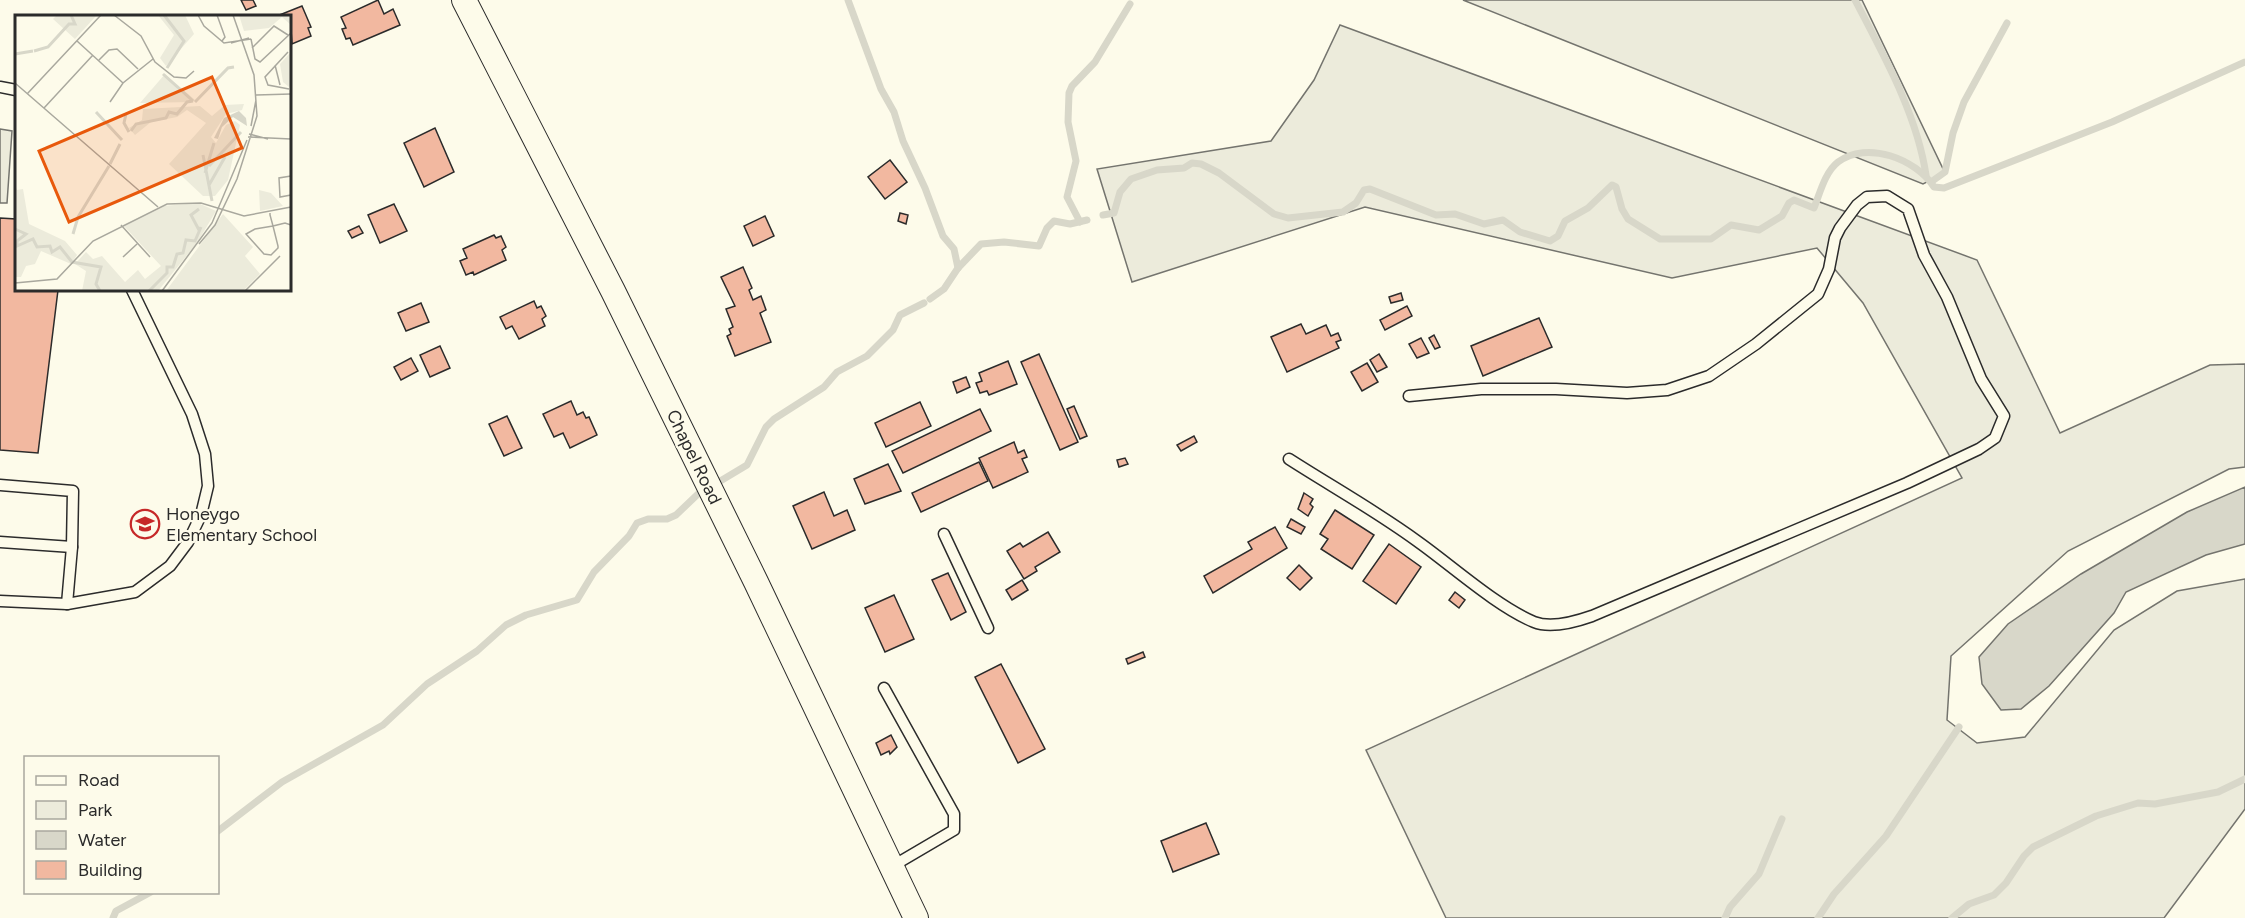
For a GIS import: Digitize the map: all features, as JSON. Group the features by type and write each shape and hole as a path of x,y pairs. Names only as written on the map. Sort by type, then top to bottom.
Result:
{"street":[{"name":"Chapel Road","path":"464,0 613,291 756,582 916,918"}],"lane":[{"path":"0,87 15,90"},
{"path":"1288,459 1413,538 1507,606 1535,623 1555,624 1575,622 1592,616 1907,483 1979,449 1995,438 2004,416 1981,379 1947,297 1924,255 1908,209 1887,196 1867,197 1857,205 1840,228 1835,238 1829,269 1818,294 1756,344 1709,376 1667,390 1627,393 1556,389 1481,389 1409,396"},
{"path":"0,601 67,604 135,592 170,566 188,542 201,515 208,486 205,454 192,414 132,291"},
{"path":"0,485 73,491 72,547 67,604"},
{"path":"944,534 988,628"},
{"path":"0,542 72,547"},
{"path":"884,688 954,814 954,831 891,868"}],"green space":[{"path":"1463,0 1862,0 1945,173 1923,184"},
{"path":"1340,25 1977,260 2060,433 2210,365 2245,364 2245,467 2229,469 2068,551 1951,656 1947,720 1977,743 2025,737 2114,630 2177,591 2245,579 2245,809 2164,918 1446,918 1366,750 1962,478 1863,303 1817,248 1672,278 1365,207 1132,282 1097,169 1271,141 1314,80"},
{"path":"0,129 12,131 7,203 0,203"}],"water":[{"path":"2245,487 2245,544 2206,555 2126,592 2114,613 2049,686 2021,709 2001,710 1982,684 1979,657 2008,624 2081,574 2187,512"}],"building":[{"path":"241,0 253,0 256,6 246,10"},
{"path":"378,0 384,14 393,9 400,25 353,45 350,38 346,39 342,29 346,28 341,17"},
{"path":"302,6 311,27 308,28 311,36 292,44 291,15 280,15"},
{"path":"435,128 454,172 424,187 404,143"},
{"path":"890,160 907,182 885,199 868,177"},
{"path":"394,204 407,231 380,243 368,215"},
{"path":"900,213 908,215 906,224 898,221"},
{"path":"765,216 774,236 753,246 744,226"},
{"path":"0,218 15,219 15,291 58,291 38,453 0,450"},
{"path":"359,226 363,233 352,238 348,231"},
{"path":"494,235 496,238 501,236 506,247 502,250 506,260 474,275 473,272 466,275 460,261 467,258 463,249"},
{"path":"743,267 752,288 749,290 753,300 761,296 766,310 760,313 771,342 735,356 727,336 731,334 729,329 733,327 726,309 735,306 721,277"},
{"path":"1401,293 1403,300 1391,303 1389,297"},
{"path":"534,301 537,308 541,306 546,316 542,319 545,326 519,339 512,326 506,329 500,317"},
{"path":"421,303 429,322 406,331 398,313"},
{"path":"1407,306 1412,316 1385,330 1380,320"},
{"path":"1539,318 1552,347 1483,376 1471,346"},
{"path":"1301,324 1306,334 1326,325 1331,336 1338,333 1341,340 1336,342 1339,348 1287,372 1271,337"},
{"path":"1434,335 1440,347 1435,349 1429,338"},
{"path":"1421,338 1429,353 1417,358 1409,344"},
{"path":"440,346 450,368 430,377 420,355"},
{"path":"1039,354 1078,442 1060,450 1021,362"},
{"path":"1379,354 1387,367 1377,372 1370,360"},
{"path":"411,358 418,371 401,380 394,367"},
{"path":"1008,361 1017,384 989,395 987,391 980,393 976,383 982,381 979,373"},
{"path":"1367,363 1378,382 1362,391 1351,372"},
{"path":"966,377 970,387 957,393 953,382"},
{"path":"571,401 577,415 583,412 586,418 589,417 597,435 570,448 563,433 554,437 543,414"},
{"path":"920,402 931,426 886,447 875,423"},
{"path":"1074,406 1087,436 1080,439 1067,409"},
{"path":"980,409 991,431 903,473 892,451"},
{"path":"507,416 522,448 504,456 489,424"},
{"path":"1194,436 1197,442 1181,451 1177,445"},
{"path":"1014,442 1018,453 1024,450 1027,457 1022,459 1028,472 993,488 979,458"},
{"path":"1125,458 1128,464 1119,467 1117,460"},
{"path":"979,462 988,481 921,512 912,493"},
{"path":"888,464 901,491 865,504 854,479"},
{"path":"824,492 834,516 847,510 855,530 812,549 793,506"},
{"path":"1304,493 1313,499 1310,504 1313,507 1308,516 1298,509"},
{"path":"1335,510 1374,535 1352,569 1321,549 1328,539 1320,534"},
{"path":"1291,519 1305,527 1301,534 1287,527"},
{"path":"1275,527 1287,548 1213,593 1204,576 1252,549 1248,542"},
{"path":"1048,532 1060,552 1035,567 1037,571 1024,579 1007,551 1020,543 1023,547"},
{"path":"1389,544 1421,567 1396,604 1363,581"},
{"path":"1299,565 1312,578 1300,590 1287,578"},
{"path":"948,573 966,612 951,620 932,580"},
{"path":"1022,580 1028,590 1012,600 1006,590"},
{"path":"1455,592 1465,600 1459,608 1449,600"},
{"path":"894,595 914,639 885,652 865,608"},
{"path":"1143,652 1145,657 1128,664 1126,659"},
{"path":"1001,664 1045,749 1018,763 975,677"},
{"path":"891,735 897,747 890,754 889,751 881,755 876,743"},
{"path":"1206,823 1219,854 1173,872 1161,841"}],"waterway":[{"path":"848,0 881,89 894,112 903,141 925,188 943,236 954,249 958,268"},
{"path":"1855,0 1907,107 1922,152 1926,175"},
{"path":"1080,222 1067,197 1076,161 1068,122 1069,93 1072,86 1095,62 1130,4"},
{"path":"1931,182 1945,172 1953,133 1964,102 2007,23"},
{"path":"1103,215 1114,213 1120,192 1131,179 1157,170 1184,168 1192,163 1201,164 1219,173 1274,214 1288,218 1343,212 1356,203 1364,190 1370,189 1436,215 1455,214 1484,224 1503,220 1520,232 1550,241 1558,236 1565,221 1588,208 1612,185 1616,187 1622,209 1628,219 1660,239 1711,239 1731,225 1759,230 1782,216 1789,203 1794,200 1814,208 1823,183 1833,166 1850,156 1863,153 1890,156 1915,168 1934,187 1944,188 2112,122 2245,62"},
{"path":"930,299 944,289 958,268 981,244 1004,242 1039,246 1047,228 1054,221 1070,224 1087,220"},
{"path":"717,483 747,465 766,427 774,419 824,387 837,372 867,356 893,330 900,315 924,303"},
{"path":"219,830 282,782 383,725 427,684 477,651 506,625 526,615 577,600 594,572 629,536 637,523 648,519 667,519 676,515 698,494"},
{"path":"1818,918 1834,894 1886,836 1959,727"},
{"path":"1952,918 1969,904 1994,895 2033,847 2096,816 2138,803 2155,804 2218,792 2245,779"},
{"path":"1725,918 1730,907 1759,874 1782,819"},
{"path":"113,918 116,911 147,894"}],"place":[{"name":"Honeygo Elementary School","path":"145,524"}]}
